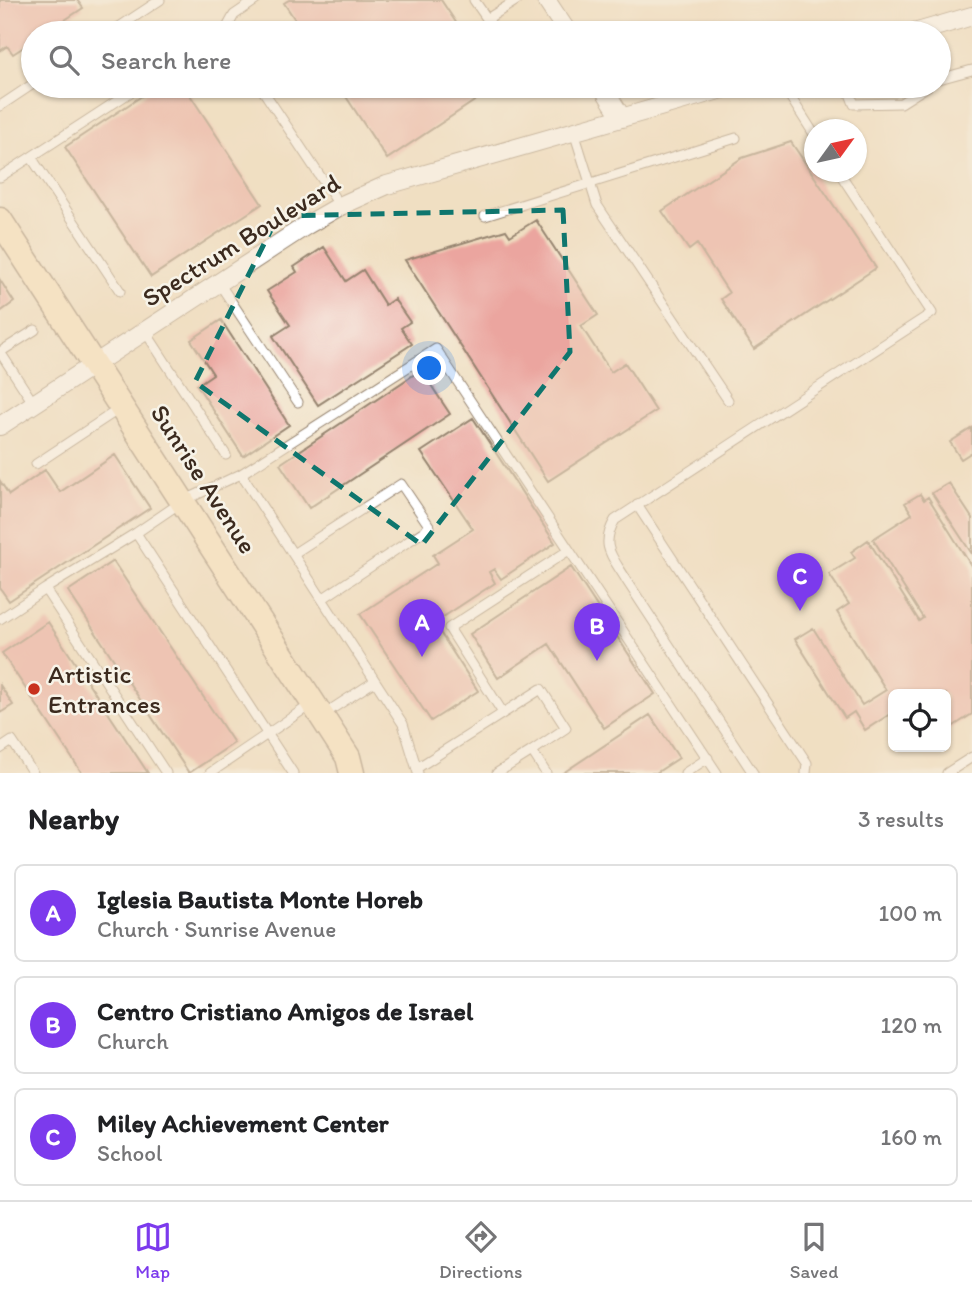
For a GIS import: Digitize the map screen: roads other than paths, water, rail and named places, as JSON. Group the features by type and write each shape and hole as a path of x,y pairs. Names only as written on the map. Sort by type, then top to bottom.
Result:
{"street":[{"path":"546,0 560,21"},
{"path":"951,22 972,16"},
{"path":"609,98 622,118"},
{"name":"Spectrum Boulevard","path":"0,426 341,206 387,185 691,98"},
{"name":"Sunrise Avenue","path":"0,220 348,757 352,773"}],"lane":[{"path":"128,21 160,0"},
{"path":"231,21 234,15 256,0"},
{"path":"474,0 487,19 517,0"},
{"path":"951,76 972,70"},
{"path":"0,106 21,92"},
{"path":"0,177 122,98"},
{"path":"268,98 341,206"},
{"path":"791,98 804,119"},
{"path":"852,98 854,104 901,103 909,98"},
{"path":"574,132 597,205 728,400"},
{"path":"485,216 736,138"},
{"path":"32,157 120,291"},
{"path":"753,773 608,548 607,533 615,520 637,505 932,313 846,182"},
{"path":"219,283 298,402"},
{"path":"34,404 0,352 35,330"},
{"path":"145,331 226,455"},
{"path":"0,619 183,501 241,474 436,349 718,773"},
{"path":"36,464 122,406"},
{"path":"241,474 403,724 417,770 541,689 566,728 497,773"},
{"path":"293,554 401,484 430,527 322,599"},
{"path":"637,505 807,763 806,773"},
{"path":"136,533 293,773"},
{"path":"503,713 449,628 569,550"},
{"path":"46,589 166,773"},
{"path":"210,773 268,734 375,681"},
{"path":"0,749 12,741 33,773"},
{"path":"532,751 546,773"},
{"path":"947,773 972,757"},
{"path":"685,773 708,758"}],"place":[{"name":"Miley Achievement Center","path":"800,611"},
{"name":"Iglesia Bautista Monte Horeb","path":"422,657"},
{"name":"Centro Cristiano Amigos de Israel","path":"597,661"},
{"name":"Artistic Entrances","path":"34,689"}]}
